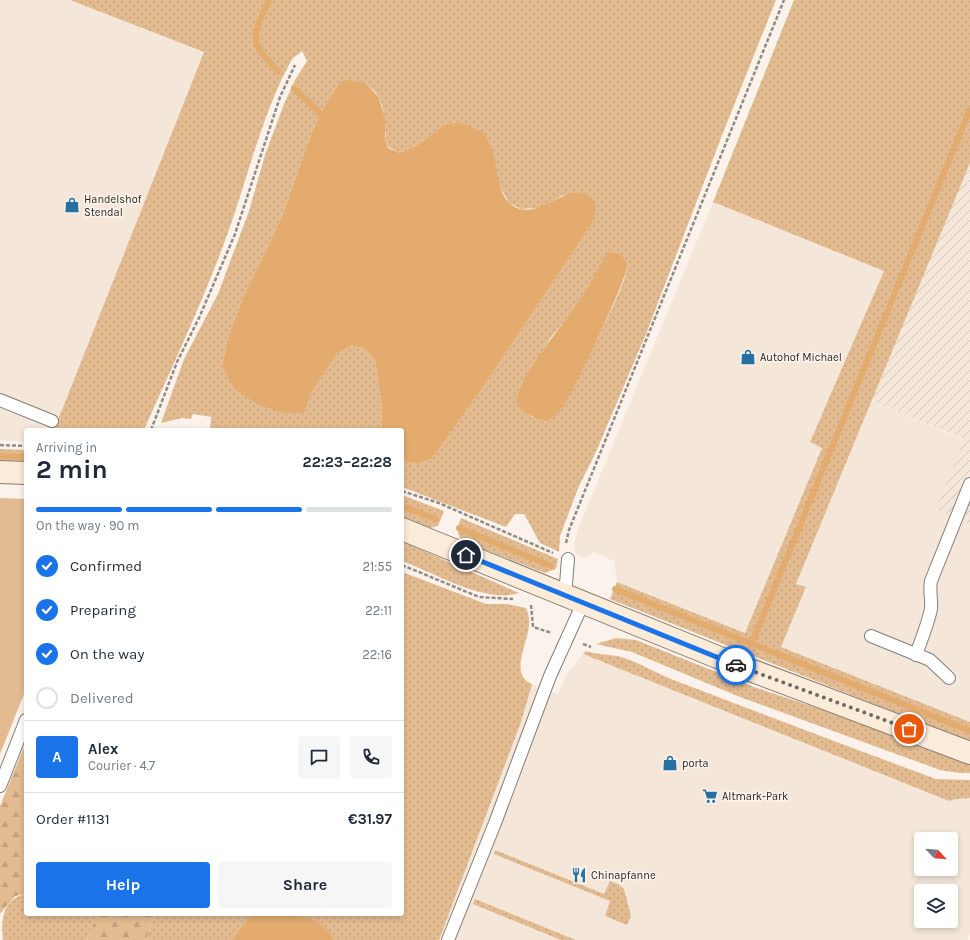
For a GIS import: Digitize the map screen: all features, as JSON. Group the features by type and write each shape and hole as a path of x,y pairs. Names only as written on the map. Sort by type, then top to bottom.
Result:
{"main road":[{"path":"0,472 24,473"},
{"path":"404,530 737,665 970,753"}],"lane":[{"path":"0,400 52,422"},
{"path":"916,654 930,611 931,602 929,592 931,581 970,484"},
{"path":"448,940 495,823 550,676 567,638 574,600 568,560"},
{"path":"871,636 930,660 948,678"},
{"path":"0,786 24,725"}],"path":[{"path":"568,560 566,544 570,530 784,0"},
{"path":"153,428 177,362 199,318 235,234 280,97 295,65"},
{"path":"0,445 24,446"},
{"path":"404,492 439,503 568,560"},
{"path":"404,567 479,597 518,599"},
{"path":"524,602 531,605 533,626 591,647"}],"shaded area":[{"name":"Handelshof Stendal","path":"0,0 70,0 204,52 55,428 24,428 24,442 0,440"},
{"path":"350,80 366,83 379,98 385,118 385,136 388,148 400,153 417,145 444,125 460,123 484,132 493,151 503,193 512,206 529,210 546,205 570,194 577,193 585,194 594,200 596,211 589,228 482,389 432,459 417,464 404,461 404,428 381,428 382,408 375,361 365,349 352,345 337,354 312,392 304,413 280,412 257,404 235,389 222,367 228,337 243,298 283,214 311,134 325,105 340,82"},
{"path":"970,163 970,524 935,510 964,439 872,401"},
{"name":"Autohof Michael","path":"713,202 884,271 810,442 822,448 745,633 617,582 614,561 594,552 584,558 575,553 574,545 578,529"},
{"path":"608,252 621,254 627,265 619,291 598,338 575,385 559,412 548,421 530,415 522,410 517,403 517,395 522,384 540,355 588,287"},
{"path":"872,401 964,440 935,510 970,524 970,722 781,647 806,588 796,584"},
{"name":"Altmark-Park","path":"583,654 949,801 970,791 970,934 967,940 428,940 528,683 558,694 567,674"},
{"path":"250,916 299,916 320,924 328,931 334,940 232,940"}],"green space":[{"path":"70,0 776,0 646,334 596,452 579,486 560,536 559,552 540,543 524,514 515,514 506,527 404,488 404,461 417,464 432,459 482,389 589,228 563,195 542,208 521,209 509,203 498,183 493,151 444,125 417,145 400,153 388,147 383,110 379,98 366,83 340,82 325,105 311,134 283,214 243,298 228,337 222,367 304,413 312,392 337,354 352,345 365,349 375,361 382,408 381,428 210,428 211,417 193,414 191,419 182,418 161,423 184,359 218,294 249,211 265,155 284,104 295,80 307,61 302,51 291,61 280,83 262,129 231,223 205,292 145,428 55,428 204,52","holes":["621,254 627,265 625,275 610,313 560,411 532,417 523,411 517,403 517,395 521,385 552,336"]},
{"path":"794,0 970,0 970,163 796,584 806,587 781,647 970,722 970,742 610,599 617,582 745,633 822,448 810,442 884,271 713,202"},
{"path":"0,449 24,450 24,464 0,463"},
{"path":"404,496 444,511 438,526 430,528 404,519"},
{"path":"0,498 24,499 24,694 0,754"},
{"path":"461,518 558,559 556,569 545,573 465,542 458,534"},
{"path":"404,542 519,593 506,595 491,594 460,586 404,562"},
{"path":"404,573 486,604 507,604 526,608 529,620 522,657 521,673 525,680 532,684 521,722 439,940 146,940 154,916 404,916"},
{"path":"616,638 636,640 754,687 823,710 970,764 970,773 940,770 740,697 632,652 596,644"},
{"path":"586,651 596,654 622,657 671,679 936,779 970,780 970,798 949,801 583,654"},
{"path":"24,747 24,894 15,896 0,914 0,806"},
{"path":"495,850 604,894 610,881 618,884 624,889 631,916 627,925 605,916 610,901 494,854"},
{"path":"24,895 24,916 96,916 87,940 3,940 2,925 5,911 8,905 19,896"},
{"path":"475,899 576,940 561,940 473,904"},
{"path":"96,916 154,916 146,940 87,940"}],"waterway":[{"path":"269,0 259,23 256,42 262,54 278,71"},
{"path":"294,88 326,119"},
{"path":"752,643 970,109"},
{"path":"0,456 24,457"},
{"path":"404,507 436,519"},
{"path":"459,528 551,566"},
{"path":"615,589 970,731"}],"way so far":[{"path":"736,665 909,729"}],"place":[{"name":"Handelshof Stendal","path":"72,205"},
{"name":"Autohof Michael","path":"748,357"},
{"name":"porta","path":"670,763"},
{"name":"Altmark-Park","path":"710,796"},
{"name":"Chinapfanne","path":"579,875"}],"route":[{"path":"466,555 736,665"}]}
